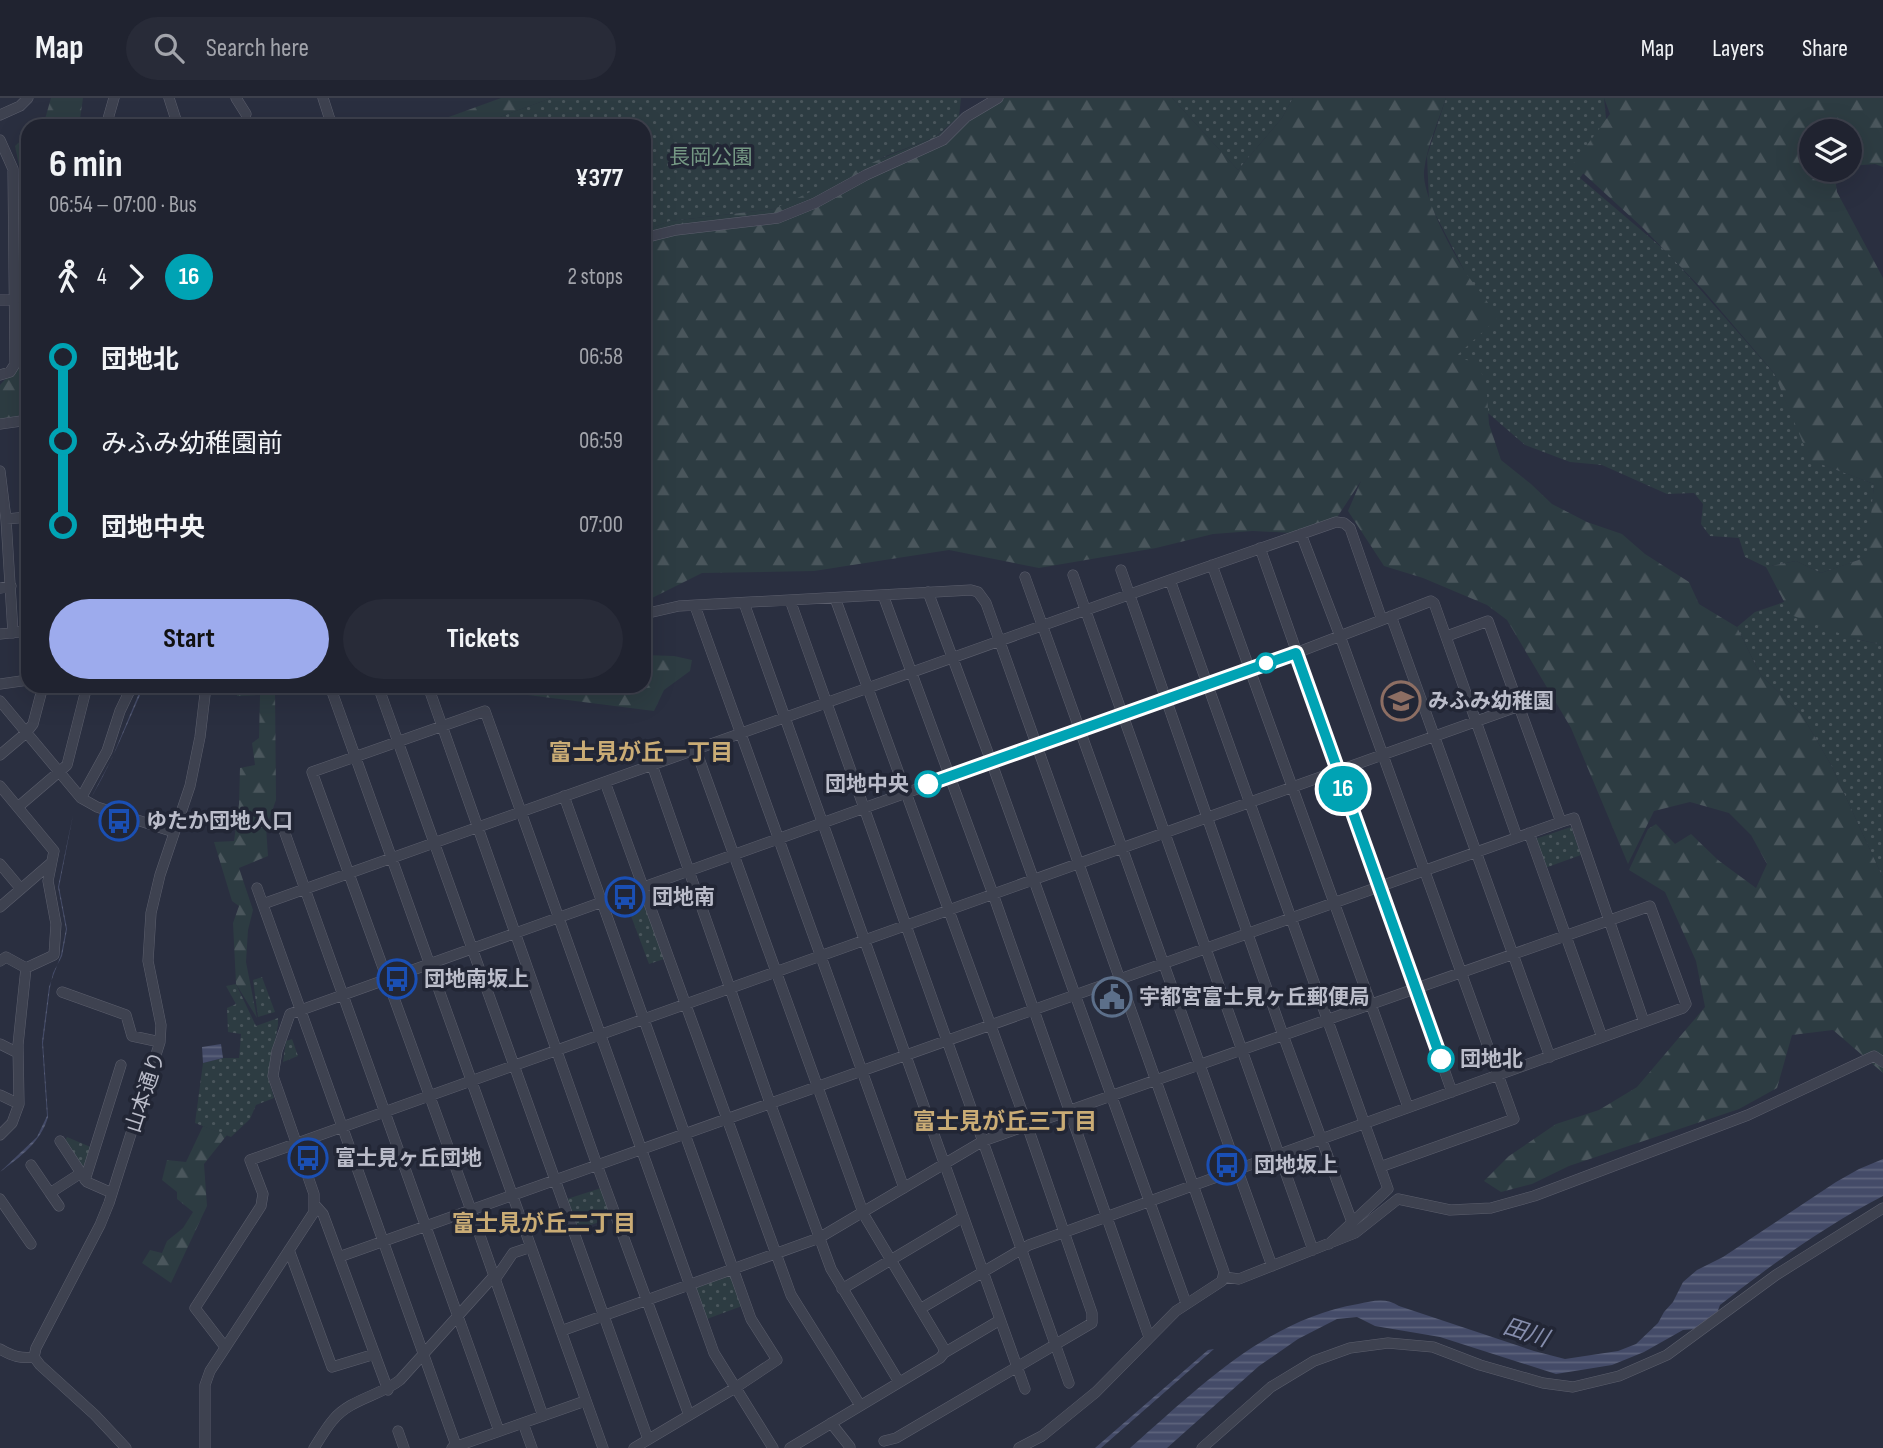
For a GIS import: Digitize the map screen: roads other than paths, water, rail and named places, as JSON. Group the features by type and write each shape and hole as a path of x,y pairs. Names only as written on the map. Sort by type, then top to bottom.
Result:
{"street":[{"path":"0,115 20,106 28,98"},
{"path":"108,119 114,98"},
{"path":"169,98 176,119"},
{"path":"236,98 246,114"},
{"path":"323,98 330,119"},
{"path":"651,237 676,230 778,218 943,139 966,117 998,98"},
{"path":"0,140 13,169 15,300 15,364 10,372 0,375"},
{"path":"0,300 15,300"},
{"path":"0,424 21,421"},
{"path":"0,471 6,519 5,587 13,633"},
{"path":"6,519 21,518"},
{"path":"263,904 1336,522 1344,523 1350,528 1387,619 1550,1057"},
{"path":"1301,534 1514,1119 1380,1167"},
{"path":"1260,548 1452,1092"},
{"path":"1212,565 1408,1108"},
{"path":"1121,570 1283,1035 1352,1222"},
{"path":"1073,575 1313,1250"},
{"path":"1025,577 1272,1266"},
{"path":"1170,580 1388,1189 1329,1244"},
{"path":"651,613 695,606 971,590 978,592 986,603 1224,1272 1222,1281 1176,1311 1096,1392 1042,1436 1019,1448"},
{"path":"928,592 1186,1303"},
{"path":"883,595 993,894 1149,1337"},
{"path":"835,597 1027,1125 1092,1313 1092,1323 1056,1346 896,1438 884,1441"},
{"path":"790,600 1069,1383"},
{"path":"205,1448 205,1385 210,1371 316,1205 275,1084 273,1068 287,1018 300,1009 1296,653 1431,601 1447,636 1517,837"},
{"path":"744,603 1025,1389"},
{"path":"695,606 904,1188"},
{"path":"1447,636 1488,621 1561,822"},
{"path":"0,634 21,632"},
{"path":"0,684 21,681"},
{"path":"0,755 33,724 41,693"},
{"path":"18,807 67,765 85,693"},
{"path":"81,798 107,751 129,693"},
{"name":"山本通り","path":"34,1357 36,1348 100,1225 113,1194 160,1042 161,1025 148,961 148,937 154,895 194,766 205,693"},
{"path":"332,693 603,1448"},
{"path":"381,693 648,1439"},
{"path":"431,693 597,1165 689,1415"},
{"path":"0,701 81,798 97,807 174,832"},
{"path":"225,1347 195,1308 261,1206 263,1194 250,1160 1519,706"},
{"path":"543,1416 312,772 485,710 714,1353 773,1448"},
{"path":"696,750 863,1212 943,1347 944,1353"},
{"path":"652,765 819,1238 842,1289 898,1382"},
{"path":"605,782 791,1295 860,1405"},
{"path":"0,786 54,851 48,881 56,925 54,955 26,968"},
{"path":"564,796 686,1133 732,1269 751,1319 777,1360 634,1448"},
{"path":"339,1257 1574,818 1644,1022"},
{"path":"281,822 499,1431"},
{"path":"1529,833 1602,1037"},
{"path":"0,907 51,863"},
{"path":"0,864 20,889"},
{"path":"257,888 455,1447 585,1401"},
{"path":"561,1331 819,1238 983,1141 1650,906 1686,1004 1683,1008 1021,1248 920,1309"},
{"path":"0,961 6,957 26,968"},
{"path":"0,1135 12,1123 19,1104 20,1005 26,968"},
{"path":"62,992 126,1015 131,1036 160,1042"},
{"path":"0,1044 18,1053"},
{"path":"1224,1277 1239,1279 1355,1233 1398,1199 1450,1210 1491,1208 1534,1196 1748,1115 1874,1056 1883,1062"},
{"path":"50,1193 83,1177 121,1065"},
{"path":"0,1095 19,1104"},
{"path":"60,1140 83,1177 113,1194"},
{"path":"31,1165 59,1206"},
{"path":"0,1199 31,1244"},
{"path":"316,1205 323,1214 388,1390"},
{"path":"1202,1448 1271,1387 1314,1362 1350,1348 1388,1343 1433,1348 1544,1384 1573,1387 1619,1376 1667,1355 1776,1275 1883,1208"},
{"path":"842,1289 963,1217"},
{"path":"314,1448 334,1418 358,1401 388,1390 494,1279 513,1253 531,1247"},
{"path":"289,1250 332,1367 375,1354"},
{"path":"790,1448 1000,1320"},
{"path":"0,1349 24,1359 34,1357 96,1415 126,1448"},
{"path":"523,1423 532,1448"},
{"path":"831,1423 850,1447"},
{"path":"398,1431 404,1448"}],"water":[{"path":"141,693 113,757 125,729"},
{"path":"73,815 59,887 67,929 62,956 57,965 66,929 58,887"},
{"path":"51,981 43,1043 48,1117 35,1141 0,1172 37,1137 47,1116 42,1042"},
{"path":"221,1044 223,1058 203,1063 202,1047"},
{"path":"1883,1159 1883,1196 1779,1260 1720,1305 1717,1313 1695,1329 1683,1330 1644,1352 1612,1365 1556,1374 1440,1337 1375,1326 1357,1317 1337,1319 1298,1339 1259,1366 1167,1448 1130,1448 1208,1380 1263,1341 1324,1312 1368,1302 1389,1301 1534,1351 1565,1359 1618,1351 1636,1344 1658,1323 1683,1282 1697,1270 1723,1257 1836,1182"},
{"path":"1214,1349 1101,1448 1095,1448 1208,1350"}],"place":[{"name":"みふみ幼稚園","path":"1401,701"},
{"name":"団地中央","path":"928,784"},
{"name":"ゆたか団地入口","path":"119,821"},
{"name":"団地南","path":"625,897"},
{"name":"団地南坂上","path":"397,979"},
{"name":"宇都宮富士見ヶ丘郵便局","path":"1112,997"},
{"name":"団地北","path":"1441,1059"},
{"name":"富士見ヶ丘団地","path":"308,1158"},
{"name":"団地坂上","path":"1227,1165"}],"district":[{"name":"富士見が丘一丁目","path":"641,752"},
{"name":"富士見が丘三丁目","path":"1005,1121"},
{"name":"富士見が丘二丁目","path":"544,1223"}],"park label":[{"name":"長岡公園","path":"711,157"}],"water label":[{"name":"田川","path":"1526,1332"}]}
